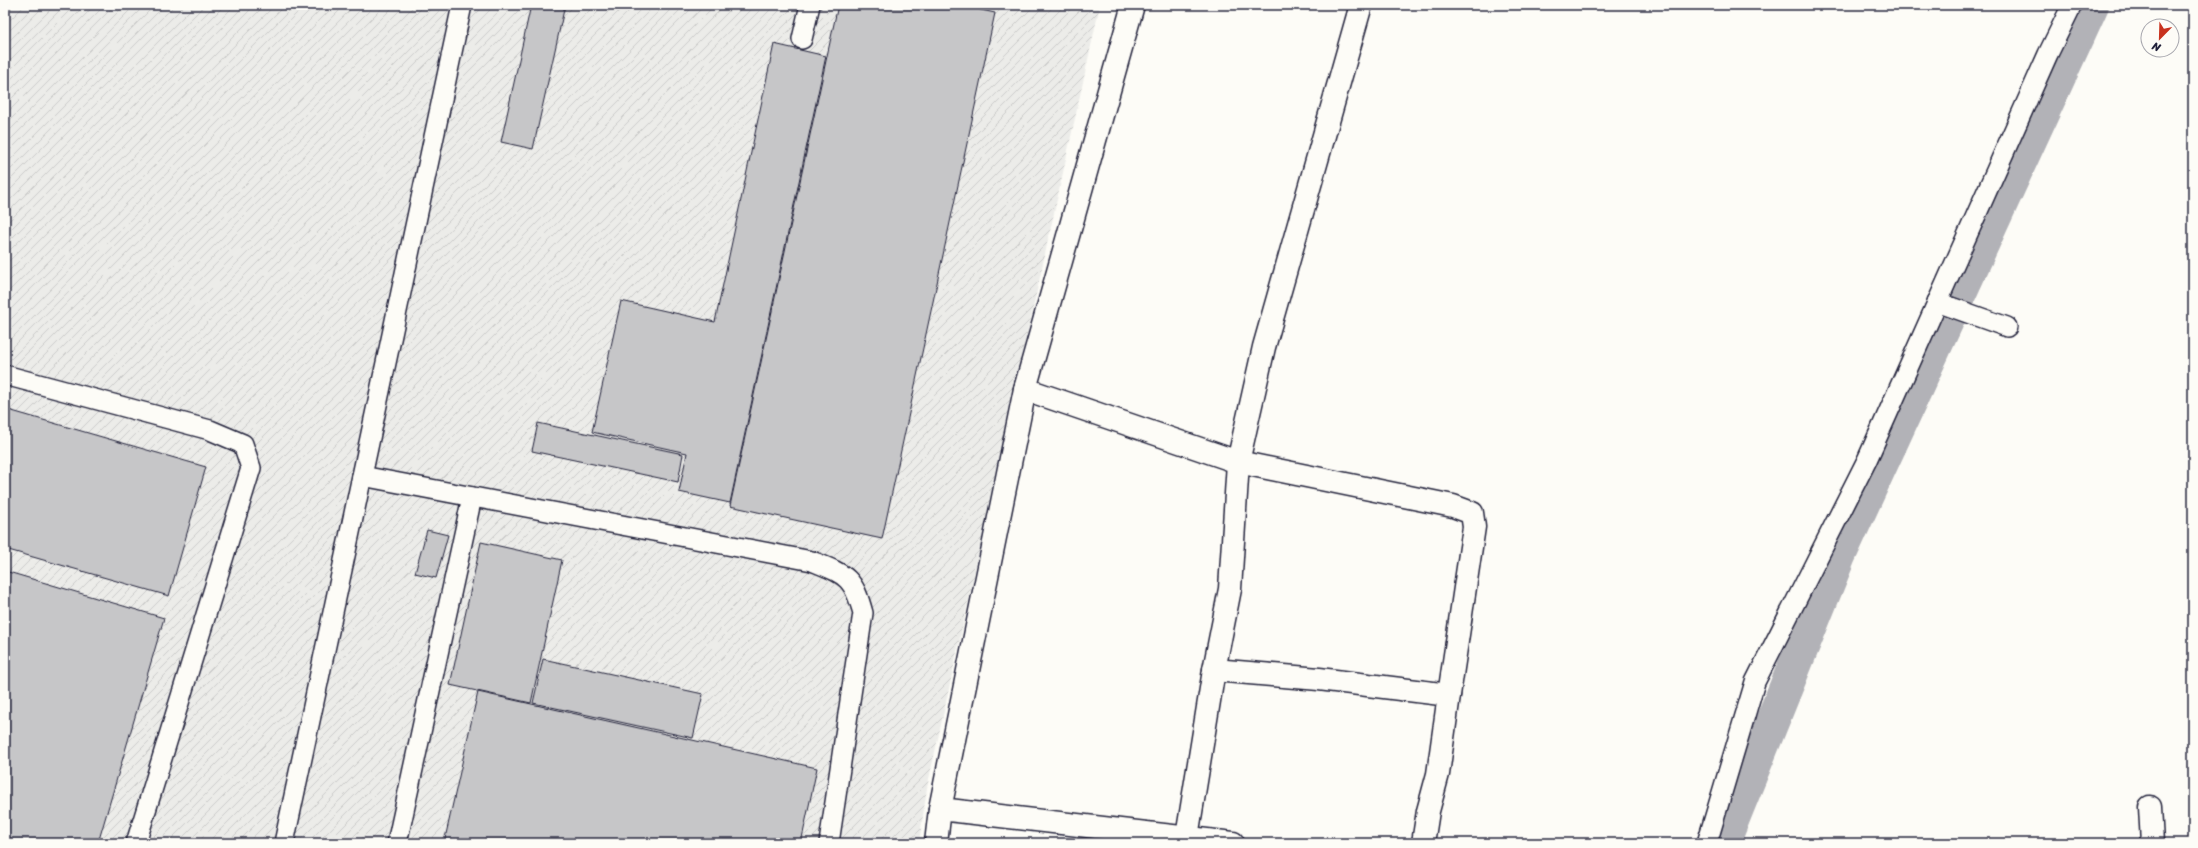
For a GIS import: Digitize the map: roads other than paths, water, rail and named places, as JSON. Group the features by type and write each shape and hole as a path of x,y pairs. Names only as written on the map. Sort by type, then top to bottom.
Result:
{"street":[{"path":"936,843 940,809 1025,390 1132,5"},
{"path":"1187,837 1214,670 1230,588 1238,462 1264,347 1361,5"},
{"path":"1025,390 1238,462 1453,506 1472,513 1474,526 1438,774 1428,811 1423,843"},
{"path":"1214,670 1320,679 1449,695"},
{"path":"2150,807 2152,843"},
{"path":"940,809 1233,843"}],"lane":[{"path":"284,843 462,5"},
{"path":"802,39 810,5"},
{"path":"1707,843 1755,682 1944,304 2072,5"},
{"path":"1944,304 2007,327"},
{"path":"5,375 210,430 243,444 251,468 136,843"},
{"path":"362,476 812,561 845,575 857,592 863,613 829,843"},
{"path":"397,843 472,497"}],"waterway":[{"path":"1723,843 1839,556 2092,5"}]}
